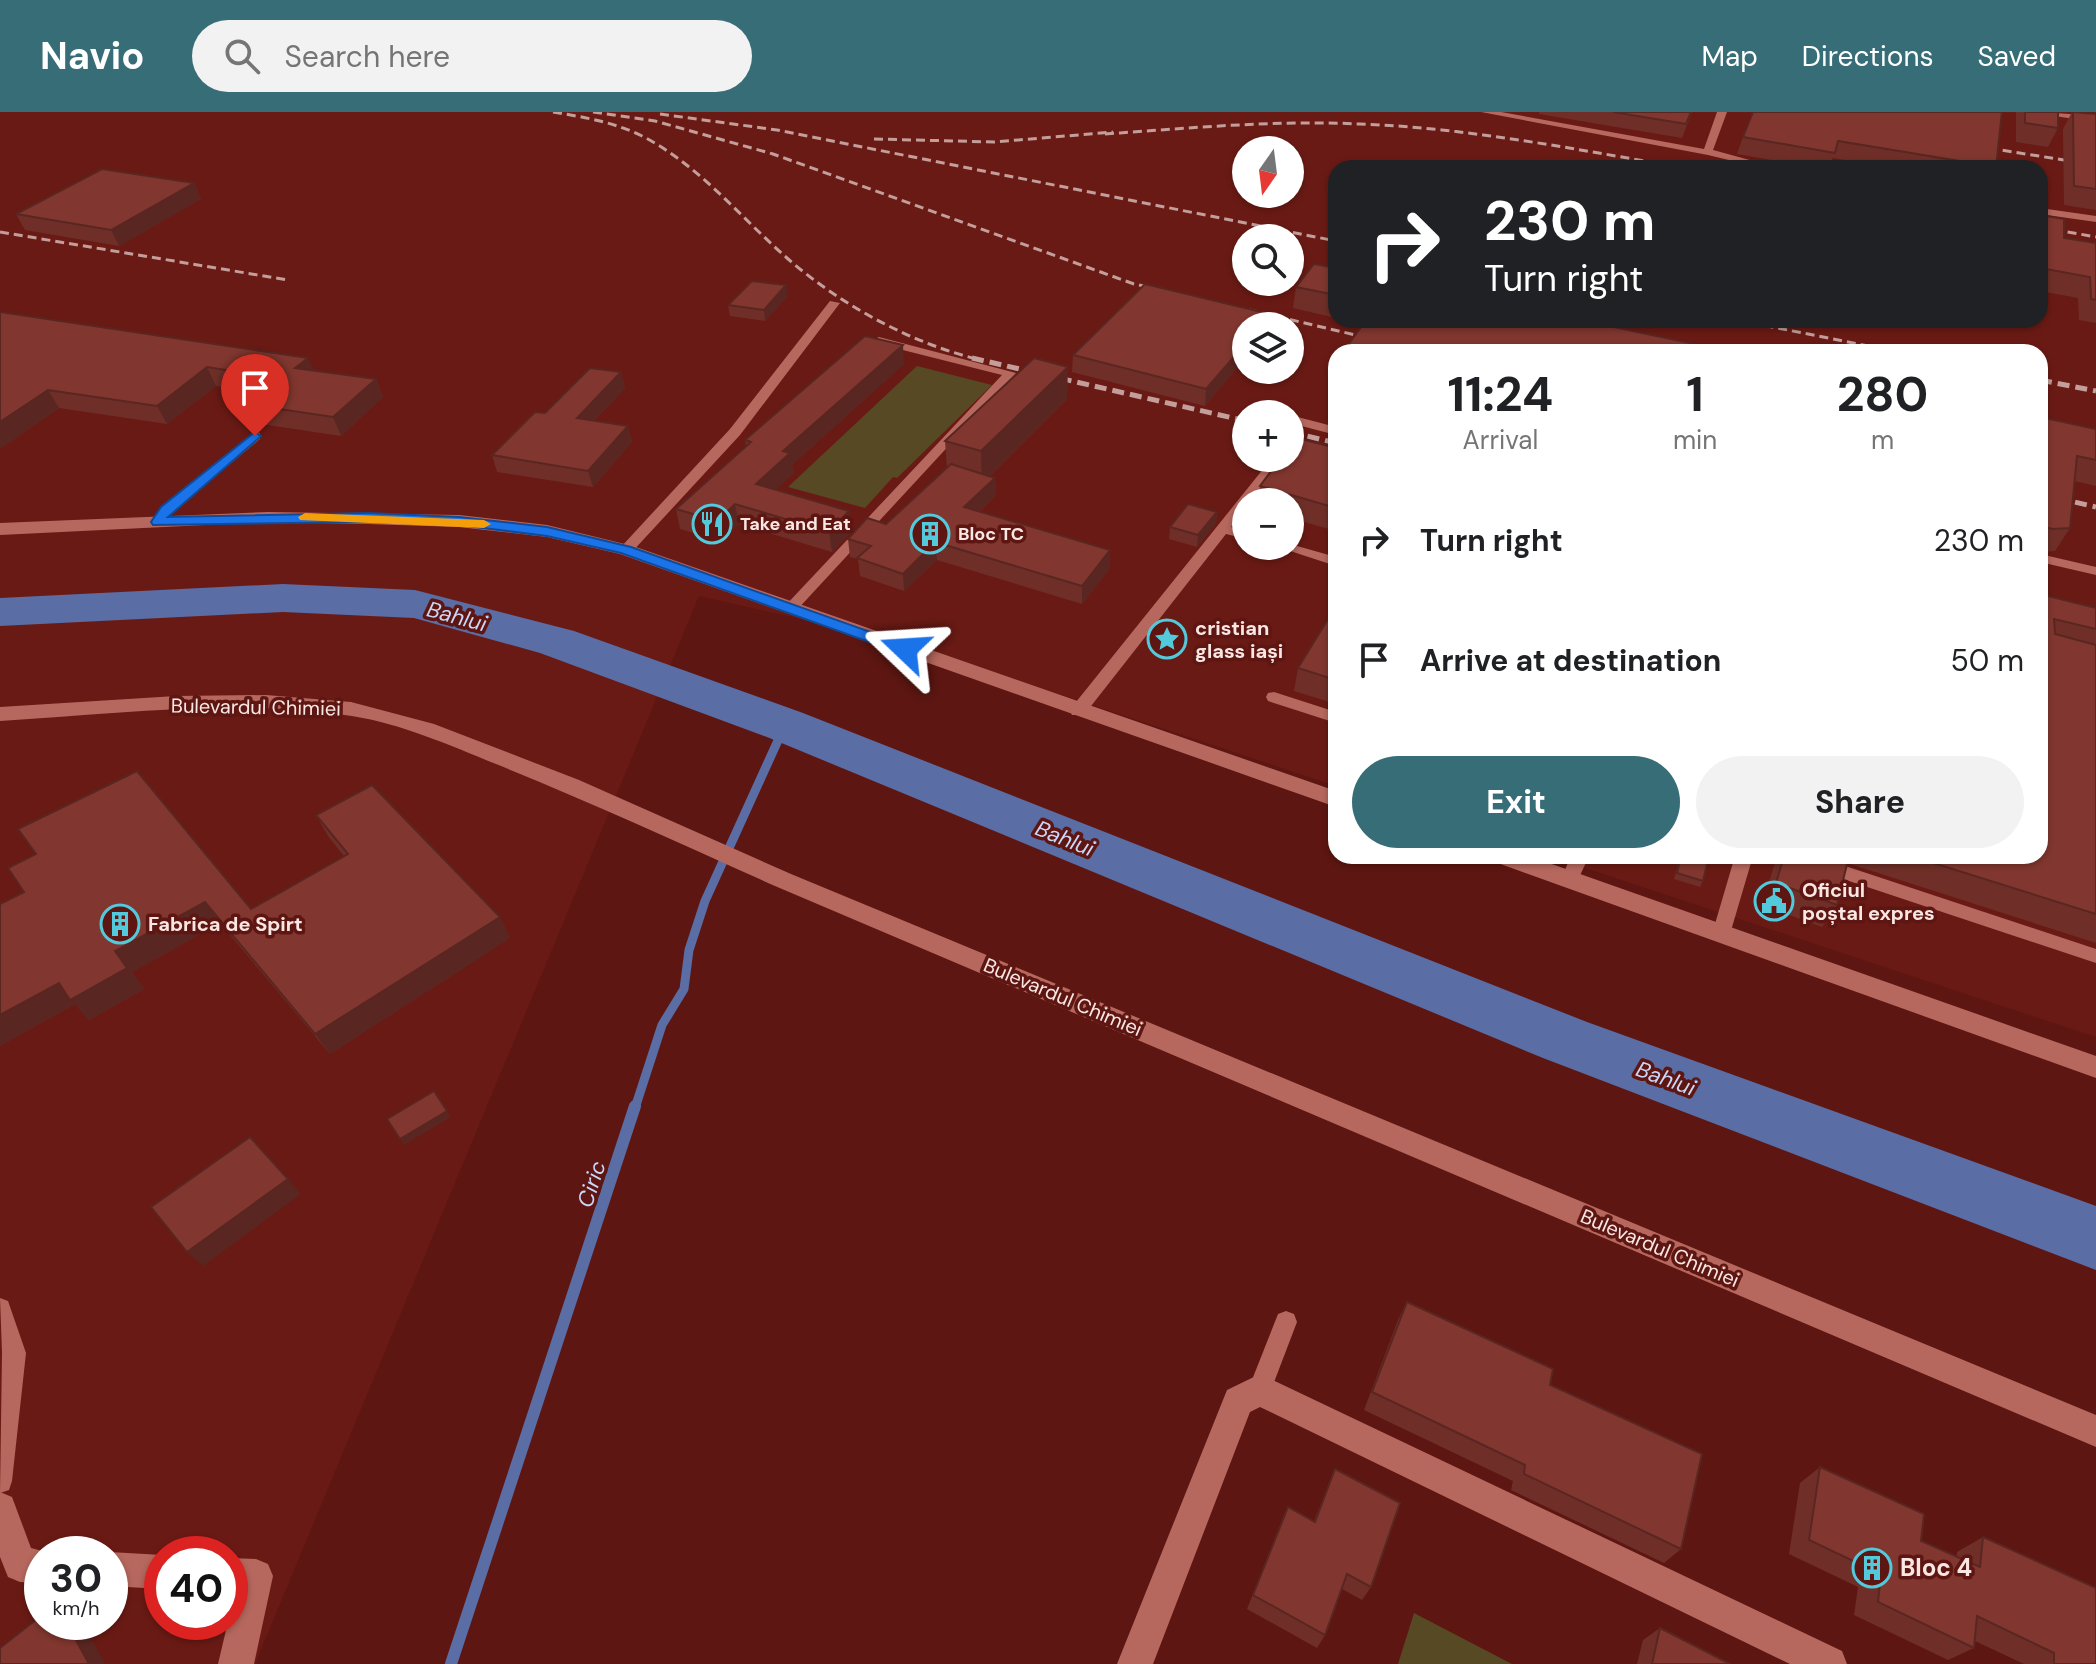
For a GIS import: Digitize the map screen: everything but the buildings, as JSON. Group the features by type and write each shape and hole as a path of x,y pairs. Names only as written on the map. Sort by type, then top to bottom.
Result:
{"street":[{"path":"0,529 268,517 459,521 547,531 626,550 1328,796"},
{"name":"Bulevardul Chimiei","path":"0,714 199,703 351,709 414,723 573,786 783,880 2096,1431"},
{"path":"1551,864 1575,868 1721,934 2096,1067"},
{"path":"1135,1664 1238,1401 1260,1390 1829,1664"},
{"path":"0,1509 20,1565 24,1565"},
{"path":"248,1576 256,1576 248,1611"},
{"path":"236,1664 241,1640"}],"lane":[{"path":"1486,112 1741,160"},
{"path":"1708,152 1722,112"},
{"path":"2047,112 2096,119"},
{"path":"2048,212 2096,219"},
{"path":"626,550 735,432 834,303"},
{"path":"790,609 1010,373 869,338"},
{"path":"1304,423 1328,429"},
{"path":"158,522 166,510 255,436"},
{"path":"1078,711 1268,472"},
{"path":"1223,529 1232,531"},
{"path":"1304,553 1328,560"},
{"path":"2048,560 2096,571"},
{"path":"1274,697 1328,715"},
{"path":"1721,934 1742,864"},
{"path":"1819,864 2096,956"},
{"path":"0,1309 14,1353 0,1481"},
{"path":"1260,1390 1286,1322"}],"shaded area":[{"path":"0,112 2096,112 2096,1037 1573,864 2048,864 2048,344 1328,344 1328,783 899,641 699,596 255,1664 0,1664"},
{"path":"917,366 992,385 897,478 893,477 865,508 788,487"},
{"path":"1414,1613 1512,1664 1398,1664"}],"waterway":[{"name":"Bahlui","path":"0,612 283,598 415,604 557,642 785,725 1565,1040 2096,1238"},
{"name":"Ciric","path":"635,1108 662,1025 684,989 689,950 705,901 785,725"},
{"name":"Ciric","path":"451,1664 635,1106"}],"railway":[{"path":"553,112 620,127 663,148 700,176 787,258 830,291 903,333 981,360"},
{"path":"593,112 655,121 773,154 1134,284 1163,290"},
{"path":"660,114 777,130 1328,239"},
{"path":"1105,134 1264,124 1401,126 1524,141 1638,160"},
{"path":"874,139 994,142 1113,132"},
{"path":"1975,146 2096,165"},
{"path":"2048,228 2096,237"},
{"path":"0,232 288,280"},
{"path":"1249,310 1377,340"},
{"path":"1778,328 1858,344"},
{"path":"972,358 1232,418"},
{"path":"2048,382 2096,391"},
{"path":"1304,435 1328,441"},
{"path":"2048,496 2096,507"}],"slow traffic":[{"path":"305,517 484,524"}],"place":[{"name":"Take and Eat","path":"712,524"},
{"name":"Bloc TC","path":"930,534"},
{"name":"cristian glass iași","path":"1167,639"},
{"name":"Oficiul poștal expres","path":"1774,901"},
{"name":"Fabrica de Spirt","path":"120,924"},
{"name":"Bloc 4","path":"1872,1568"}],"route":[{"path":"255,436 166,510 158,522 268,517 368,518 459,521 547,531 626,550 905,649"}]}
